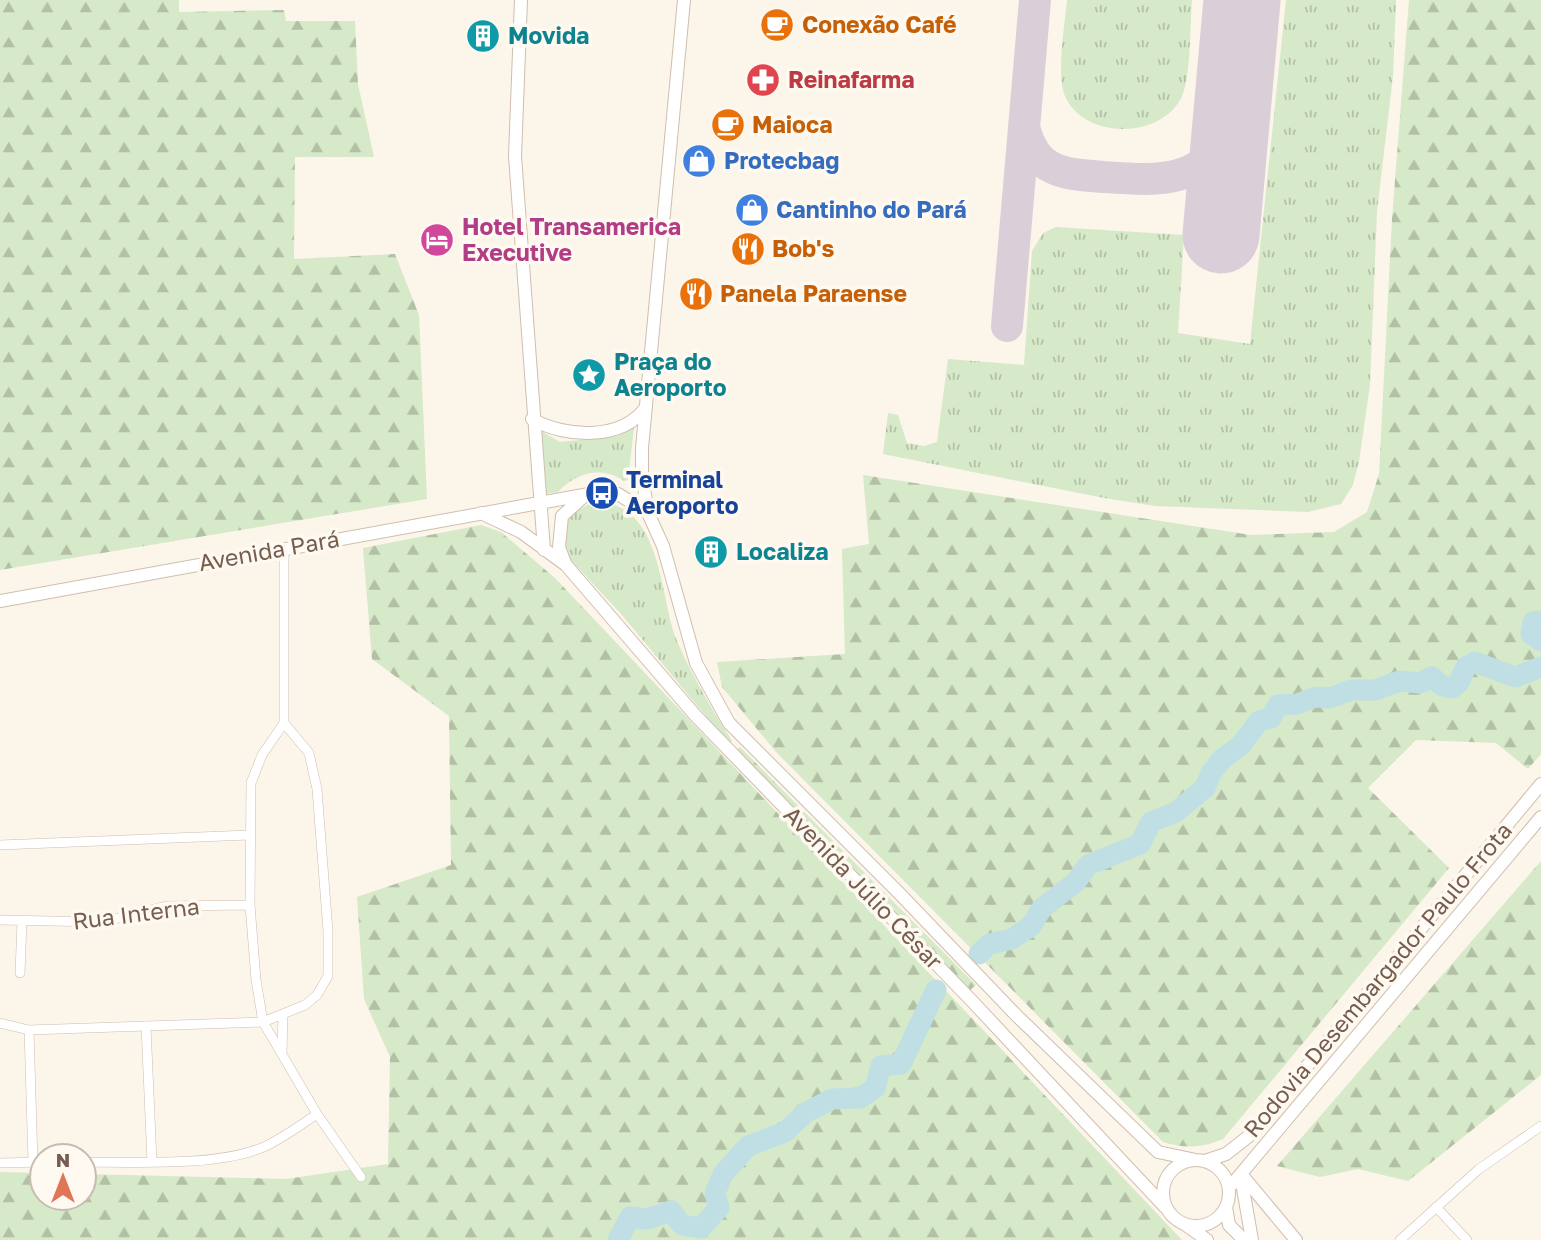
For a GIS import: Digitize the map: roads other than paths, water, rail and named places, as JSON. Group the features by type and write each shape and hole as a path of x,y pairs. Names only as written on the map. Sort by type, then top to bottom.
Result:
{"main road":[{"path":"521,0 515,156 532,419 544,550"},
{"name":"Avenida Júlio César","path":"684,0 642,475 648,513 663,546 696,663 729,723 900,893 1017,1016 1158,1152 1200,1161"},
{"path":"532,419 561,433 584,433 622,427 635,421 646,407"},
{"path":"539,503 589,494 618,494 648,513"},
{"path":"566,565 559,547 562,516 574,503 589,494"},
{"name":"Avenida Pará","path":"0,601 539,503"},
{"name":"Avenida Júlio César","path":"481,513 514,528 566,565 695,715 1165,1207"},
{"name":"Rodovia Desembargador Paulo Frota","path":"1200,1161 1226,1154 1249,1136 1541,784"},
{"name":"Rodovia Desembargador Paulo Frota","path":"1228,1188 1541,817"},
{"path":"1207,1240 1178,1221 1165,1207 1163,1188 1170,1171 1186,1161 1200,1161 1221,1171 1228,1188 1226,1207 1229,1224 1244,1240"},
{"path":"1241,1174 1252,1240"},
{"path":"1241,1174 1296,1240"},
{"path":"1186,1225 1196,1226 1214,1221 1226,1207"}],"street":[{"path":"284,548 284,723 270,740 251,783 250,905 263,1022 317,1114 361,1177"},
{"path":"0,1023 29,1030 263,1022 305,1005 317,995 328,976 328,954 312,762 305,745 284,723"},
{"path":"0,845 249,835"},
{"name":"Rua Interna","path":"0,920 103,922 166,906 250,905"},
{"path":"20,973 22,922"},
{"path":"282,1054 283,1014"},
{"path":"146,1026 152,1161"},
{"path":"29,1030 37,1142"},
{"path":"98,1162 152,1161 245,1153 281,1138 317,1114"},
{"path":"1401,1240 1436,1207 1518,1139 1541,1126"},
{"path":"0,1163 28,1162"},
{"path":"1436,1207 1467,1240"}],"waterway":[{"path":"1541,621 1533,622 1531,634 1541,641"},
{"path":"979,954 989,944 1012,939 1031,926 1042,908 1076,882 1088,865 1140,844 1151,822 1176,812 1205,788 1211,773 1222,759 1240,746 1259,721 1271,718 1278,705 1297,704 1316,697 1330,698 1351,690 1375,690 1400,681 1420,683 1432,677 1441,685 1452,688 1459,682 1466,667 1475,662 1515,677 1541,667"},
{"path":"618,1240 630,1217 647,1219 671,1211 682,1225 701,1228 719,1208 715,1193 723,1174 748,1146 785,1132 805,1113 832,1099 860,1098 875,1088 881,1066 901,1064 936,990"}],"place":[{"name":"Conexão Café","path":"777,25"},
{"name":"Movida","path":"483,36"},
{"name":"Reinafarma","path":"763,80"},
{"name":"Maioca","path":"728,125"},
{"name":"Protecbag","path":"699,161"},
{"name":"Cantinho do Pará","path":"752,210"},
{"name":"Hotel Transamerica Executive","path":"437,240"},
{"name":"Bob's","path":"748,249"},
{"name":"Panela Paraense","path":"696,294"},
{"name":"Praça do Aeroporto","path":"589,375"},
{"name":"Terminal Aeroporto","path":"602,493"},
{"name":"Localiza","path":"711,552"}]}
